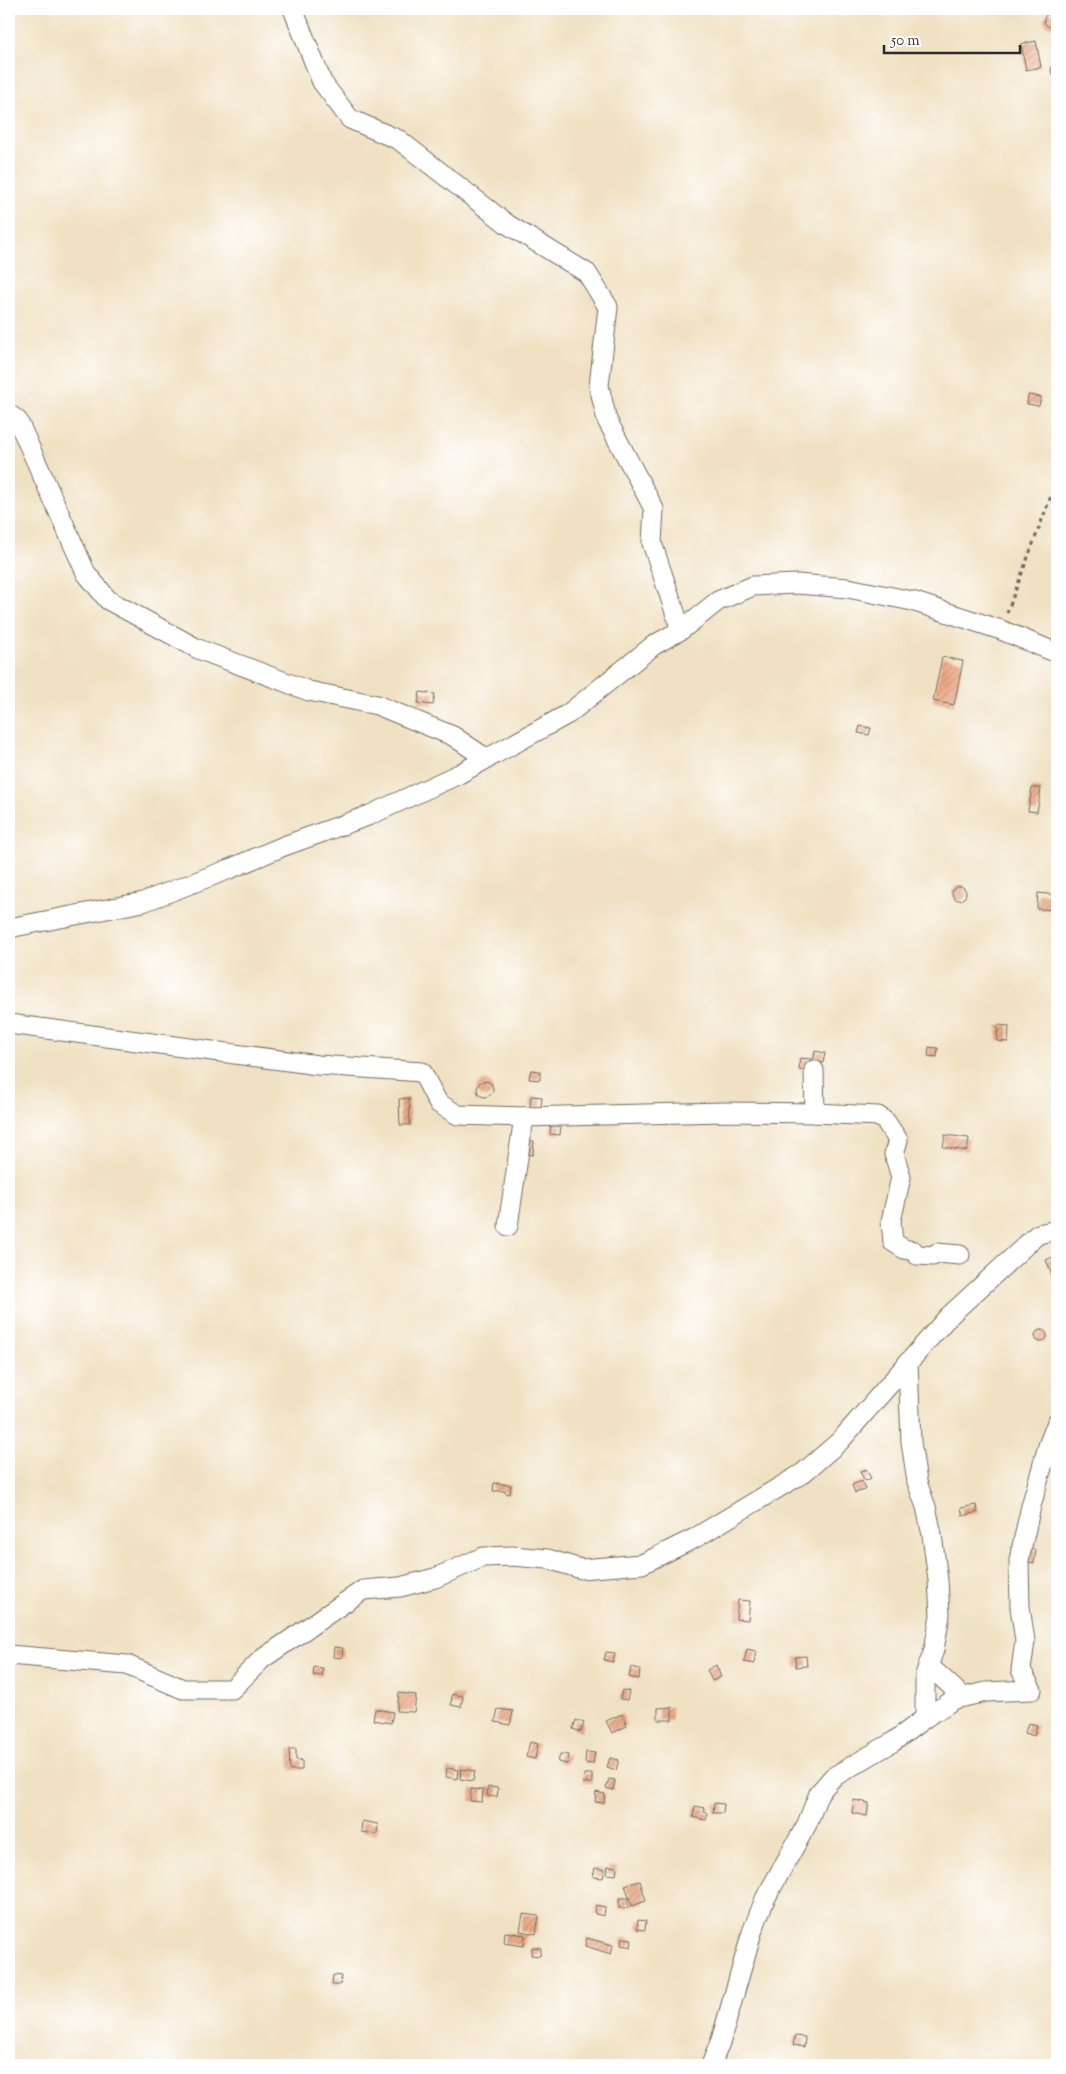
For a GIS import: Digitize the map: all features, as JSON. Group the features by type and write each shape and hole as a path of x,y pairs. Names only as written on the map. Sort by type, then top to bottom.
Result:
{"street":[{"path":"293,9 322,82 350,119 399,140 507,224 587,273 608,308 599,386 607,420 654,509 652,543 681,630"},
{"path":"9,414 18,421 86,572 108,600 198,648 309,691 377,705 453,736 487,759"},
{"path":"9,928 143,902 284,846 370,815 459,774 568,714 654,645 681,630 718,601 753,586 797,584 848,588 912,601 1001,630 1057,653"},
{"path":"9,1024 318,1065 422,1072 438,1103 458,1115 524,1117 724,1112 878,1116 886,1122 898,1140 894,1154 901,1177 891,1220 893,1242 904,1250 914,1250 917,1255 933,1256 937,1253 960,1255"},
{"path":"814,1070 815,1113"},
{"path":"508,1226 524,1117"},
{"path":"9,1655 127,1665 183,1689 232,1689 262,1659 363,1590 400,1588 435,1578 483,1557 512,1556 548,1559 581,1569 642,1564 696,1538 803,1472 840,1441 948,1317 1038,1234 1057,1230"},
{"path":"908,1362 911,1442 918,1482 932,1535 940,1615 934,1650 925,1674 924,1718"},
{"path":"711,2065 721,2040 752,1932 765,1899 807,1824 819,1793 833,1776 893,1742 924,1718 955,1699 986,1692 1032,1690 1021,1670 1025,1641 1020,1607 1019,1560 1031,1506 1048,1446 1057,1422"},
{"path":"928,1665 963,1698"}],"path":[{"path":"1001,630 1057,480"}],"building":[{"path":"1051,13 1056,15 1058,20 1056,25 1051,27 1046,25 1044,20 1046,15"},
{"path":"1036,41 1041,67 1026,70 1021,44"},
{"path":"1057,64 1057,77 1052,75 1051,71 1052,66"},
{"path":"1028,395 1041,397 1039,406 1027,404"},
{"path":"942,657 963,661 954,705 933,701"},
{"path":"420,692 435,694 433,705 418,703"},
{"path":"860,726 871,728 869,735 858,733"},
{"path":"1032,788 1041,788 1037,812 1028,811"},
{"path":"959,886 964,888 966,893 964,898 959,900 954,898 952,893 954,888"},
{"path":"1038,893 1057,895 1057,910 1037,909"},
{"path":"998,1025 1009,1026 1008,1042 997,1041"},
{"path":"929,1047 938,1048 937,1057 928,1056"},
{"path":"815,1051 825,1053 823,1063 813,1062"},
{"path":"800,1058 811,1059 810,1071 799,1070"},
{"path":"531,1070 540,1071 540,1080 529,1079"},
{"path":"482,1081 488,1081 493,1086 491,1095 482,1097 477,1092 477,1086"},
{"path":"531,1096 542,1097 541,1108 530,1107"},
{"path":"409,1098 410,1125 400,1125 399,1099"},
{"path":"551,1124 561,1125 560,1135 550,1134"},
{"path":"945,1135 969,1138 967,1151 943,1147"},
{"path":"525,1141 534,1141 533,1155 524,1154"},
{"path":"1057,1255 1057,1286 1046,1260"},
{"path":"1039,1330 1043,1330 1047,1336 1043,1342 1039,1342 1035,1338 1035,1334"},
{"path":"866,1469 871,1478 865,1481 860,1472"},
{"path":"862,1481 865,1490 855,1493 852,1485"},
{"path":"494,1483 511,1485 510,1494 505,1493 505,1491 493,1491"},
{"path":"976,1505 978,1512 963,1516 961,1508"},
{"path":"1025,1548 1036,1550 1034,1563 1023,1561"},
{"path":"738,1600 750,1601 748,1620 736,1619"},
{"path":"334,1647 343,1648 342,1658 333,1657"},
{"path":"747,1649 756,1651 754,1664 744,1662"},
{"path":"606,1652 615,1653 613,1662 604,1660"},
{"path":"806,1656 807,1666 796,1667 795,1657"},
{"path":"716,1665 721,1677 712,1681 707,1670"},
{"path":"314,1667 323,1668 322,1676 313,1675"},
{"path":"631,1667 640,1669 639,1679 629,1677"},
{"path":"622,1690 629,1691 627,1700 620,1699"},
{"path":"399,1693 416,1695 414,1712 397,1711"},
{"path":"452,1694 463,1696 461,1707 451,1705"},
{"path":"672,1707 672,1720 658,1720 658,1708"},
{"path":"375,1709 393,1712 391,1723 373,1720"},
{"path":"498,1709 513,1711 510,1725 495,1722"},
{"path":"622,1714 627,1726 612,1733 606,1721"},
{"path":"576,1720 584,1723 581,1732 573,1729"},
{"path":"1028,1723 1037,1725 1034,1736 1025,1733"},
{"path":"530,1742 538,1744 535,1759 526,1757"},
{"path":"289,1749 296,1749 296,1760 302,1760 302,1770 290,1770"},
{"path":"586,1752 595,1753 593,1764 585,1763"},
{"path":"560,1754 569,1755 567,1764 558,1762"},
{"path":"610,1758 619,1760 616,1770 607,1767"},
{"path":"447,1768 458,1770 457,1779 446,1777"},
{"path":"461,1769 475,1771 473,1781 460,1779"},
{"path":"584,1774 592,1774 592,1783 583,1783"},
{"path":"609,1779 615,1780 613,1790 606,1788"},
{"path":"488,1787 498,1788 497,1797 487,1796"},
{"path":"471,1789 483,1790 482,1802 470,1801"},
{"path":"596,1792 605,1794 604,1803 595,1802"},
{"path":"854,1800 869,1803 867,1816 852,1813"},
{"path":"714,1803 724,1804 723,1813 713,1813"},
{"path":"695,1806 705,1808 704,1812 708,1813 706,1820 693,1817"},
{"path":"362,1821 378,1824 377,1834 361,1832"},
{"path":"608,1866 617,1867 616,1875 607,1874"},
{"path":"595,1868 605,1870 603,1878 593,1877"},
{"path":"640,1881 646,1901 632,1906 625,1885"},
{"path":"619,1898 628,1898 628,1908 619,1908"},
{"path":"596,1905 605,1907 604,1916 595,1914"},
{"path":"523,1914 539,1916 536,1934 520,1931"},
{"path":"638,1920 646,1921 645,1930 637,1929"},
{"path":"505,1932 525,1935 524,1946 504,1943"},
{"path":"587,1938 613,1945 611,1954 585,1946"},
{"path":"622,1938 632,1939 631,1947 621,1945"},
{"path":"532,1947 541,1948 540,1956 531,1955"},
{"path":"333,1975 341,1976 340,1985 332,1985"},
{"path":"795,2036 805,2037 804,2047 793,2045"}]}
